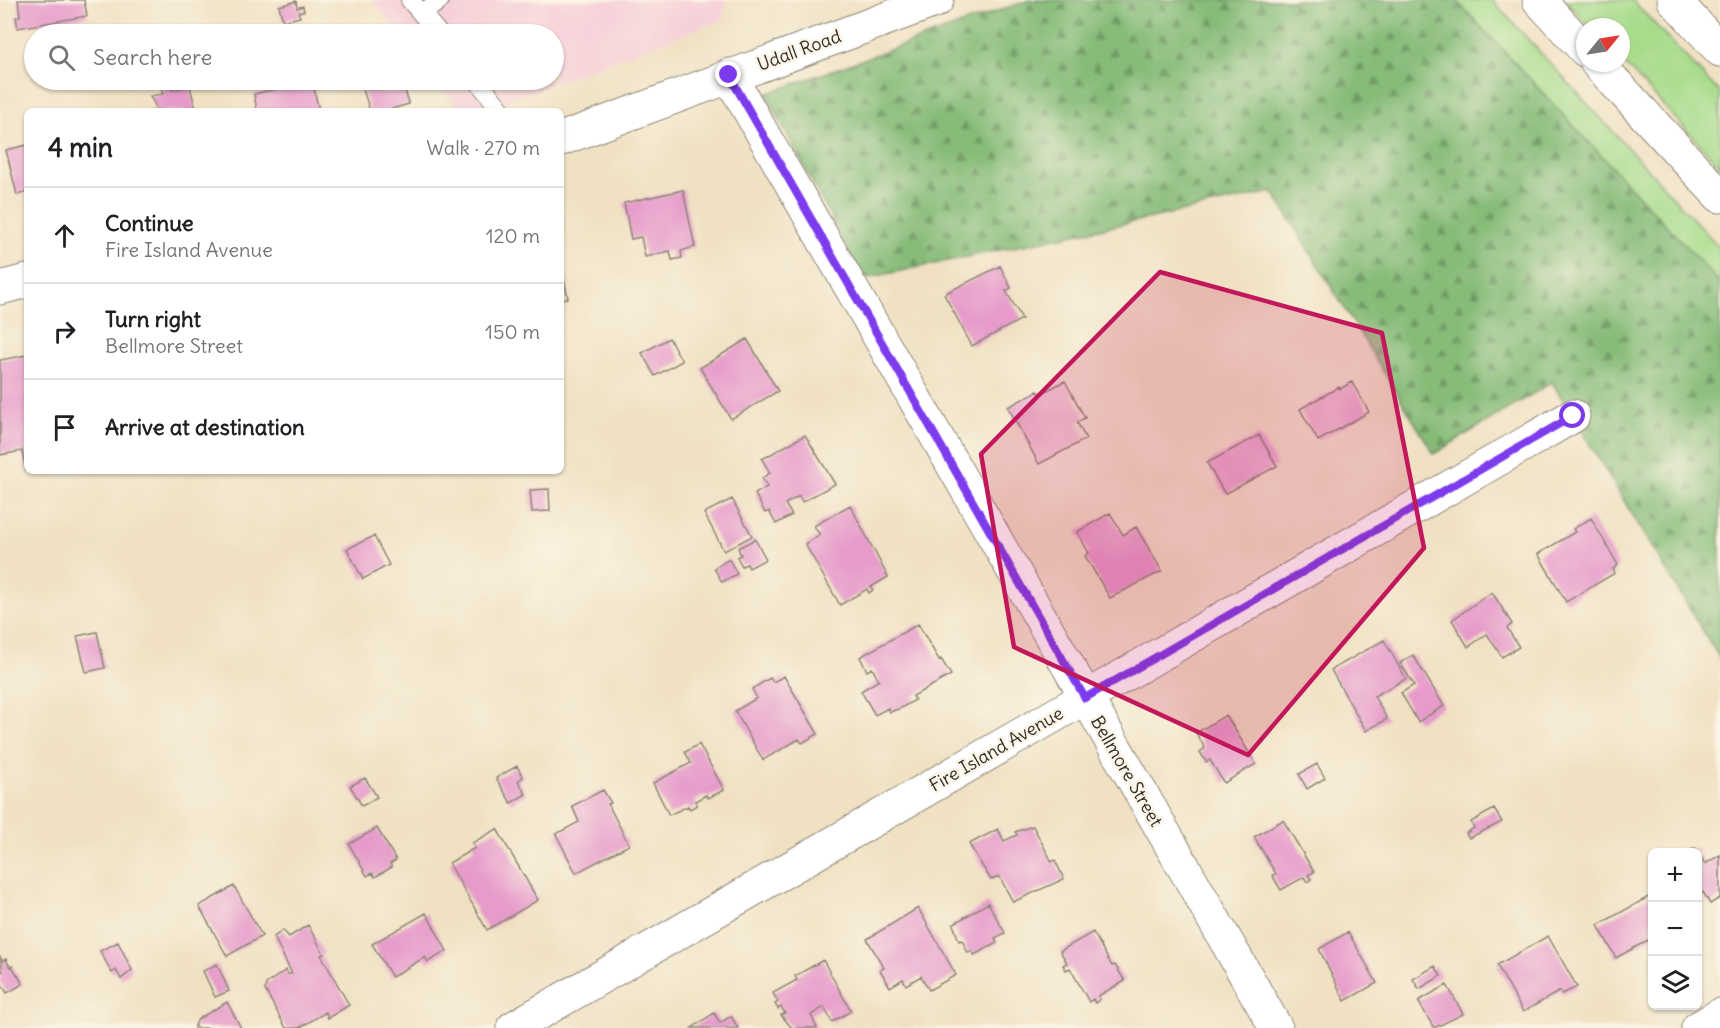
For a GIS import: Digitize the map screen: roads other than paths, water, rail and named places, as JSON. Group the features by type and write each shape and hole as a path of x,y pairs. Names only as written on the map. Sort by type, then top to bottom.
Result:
{"main road":[{"name":"Udall Road","path":"564,139 729,75 937,0"},
{"path":"1539,0 1576,40"},
{"path":"1674,0 1720,50"},
{"path":"1605,72 1720,196"},
{"name":"Bellmore Street","path":"729,75 1276,1028"},
{"path":"0,288 24,282"},
{"name":"Fire Island Avenue","path":"513,1028 1573,416"},
{"path":"1698,1028 1720,1015"}],"lane":[{"path":"430,24 416,7 440,0"},
{"path":"485,90 500,108"}]}
